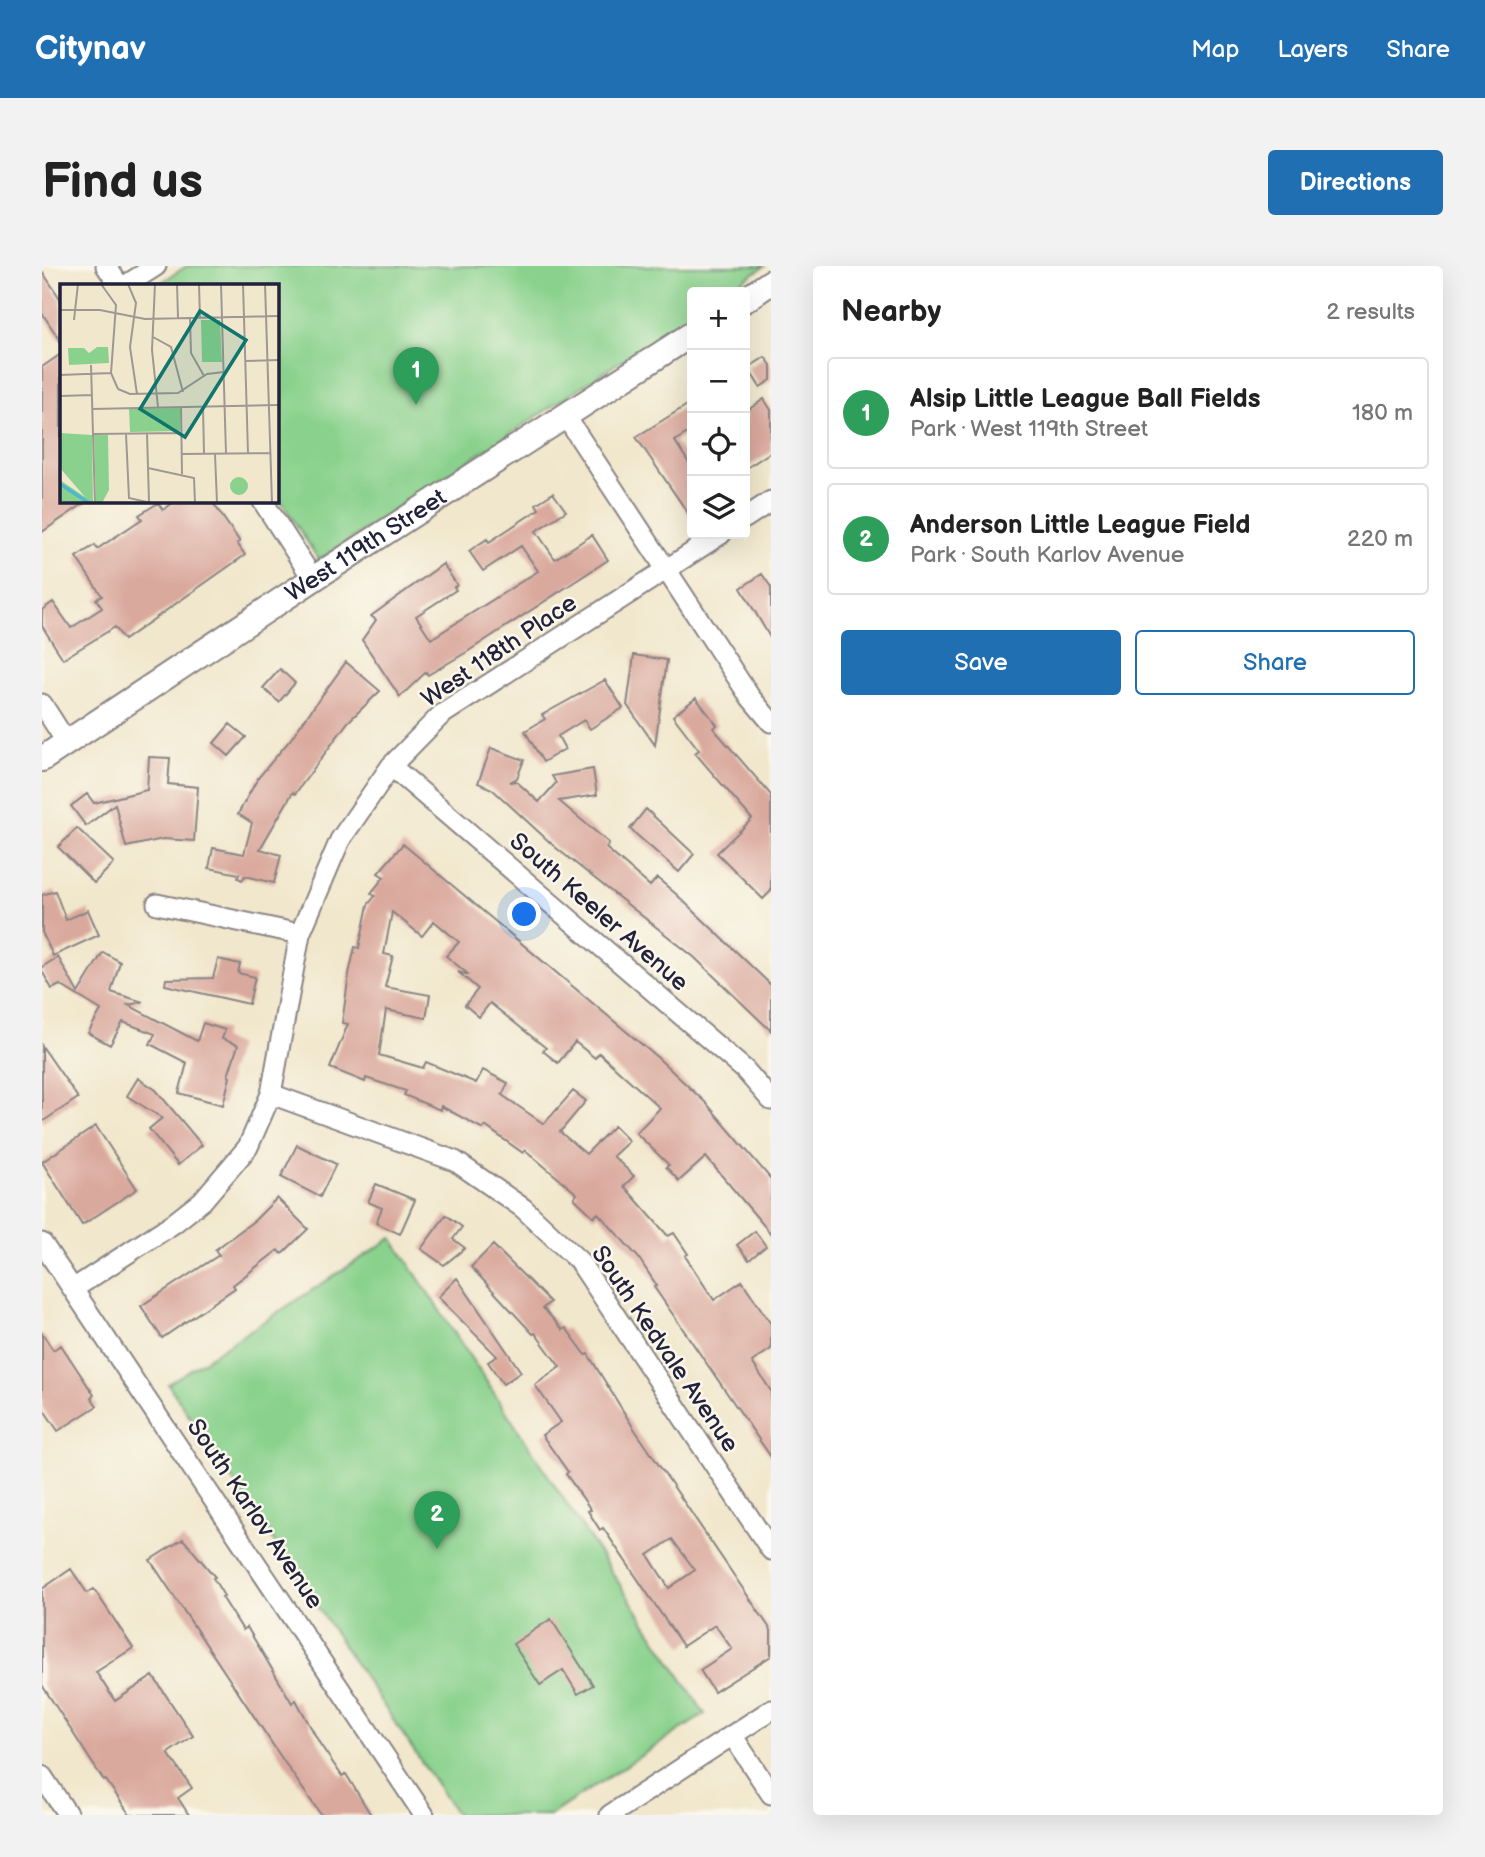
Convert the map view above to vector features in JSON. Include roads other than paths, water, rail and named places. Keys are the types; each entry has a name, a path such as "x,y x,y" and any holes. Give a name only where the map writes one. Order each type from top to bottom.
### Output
{"street":[{"path":"106,266 118,284"},
{"path":"128,284 156,266"},
{"path":"750,297 771,282"},
{"name":"West 119th Street","path":"42,759 313,579 687,337"},
{"path":"566,417 750,697 771,722"},
{"path":"750,515 771,501"},
{"path":"263,502 313,579"},
{"name":"West 118th Place","path":"73,1289 174,1223 202,1201 248,1147 271,1094 300,934 340,840 391,766 441,715 713,539"},
{"path":"42,704 67,743"},
{"name":"South Keeler Avenue","path":"391,766 745,1070 771,1100"},
{"path":"156,904 300,934"},
{"name":"South Kedvale Avenue","path":"271,1094 455,1161 523,1208 579,1261 771,1550"},
{"name":"South Karlov Avenue","path":"42,1242 424,1815"},
{"path":"610,1815 771,1710"},
{"path":"732,1735 771,1794"},
{"path":"42,1776 68,1815"}],"place":[{"name":"Alsip Little League Ball Fields","path":"416,405"},
{"name":"Anderson Little League Field","path":"437,1549"}]}
